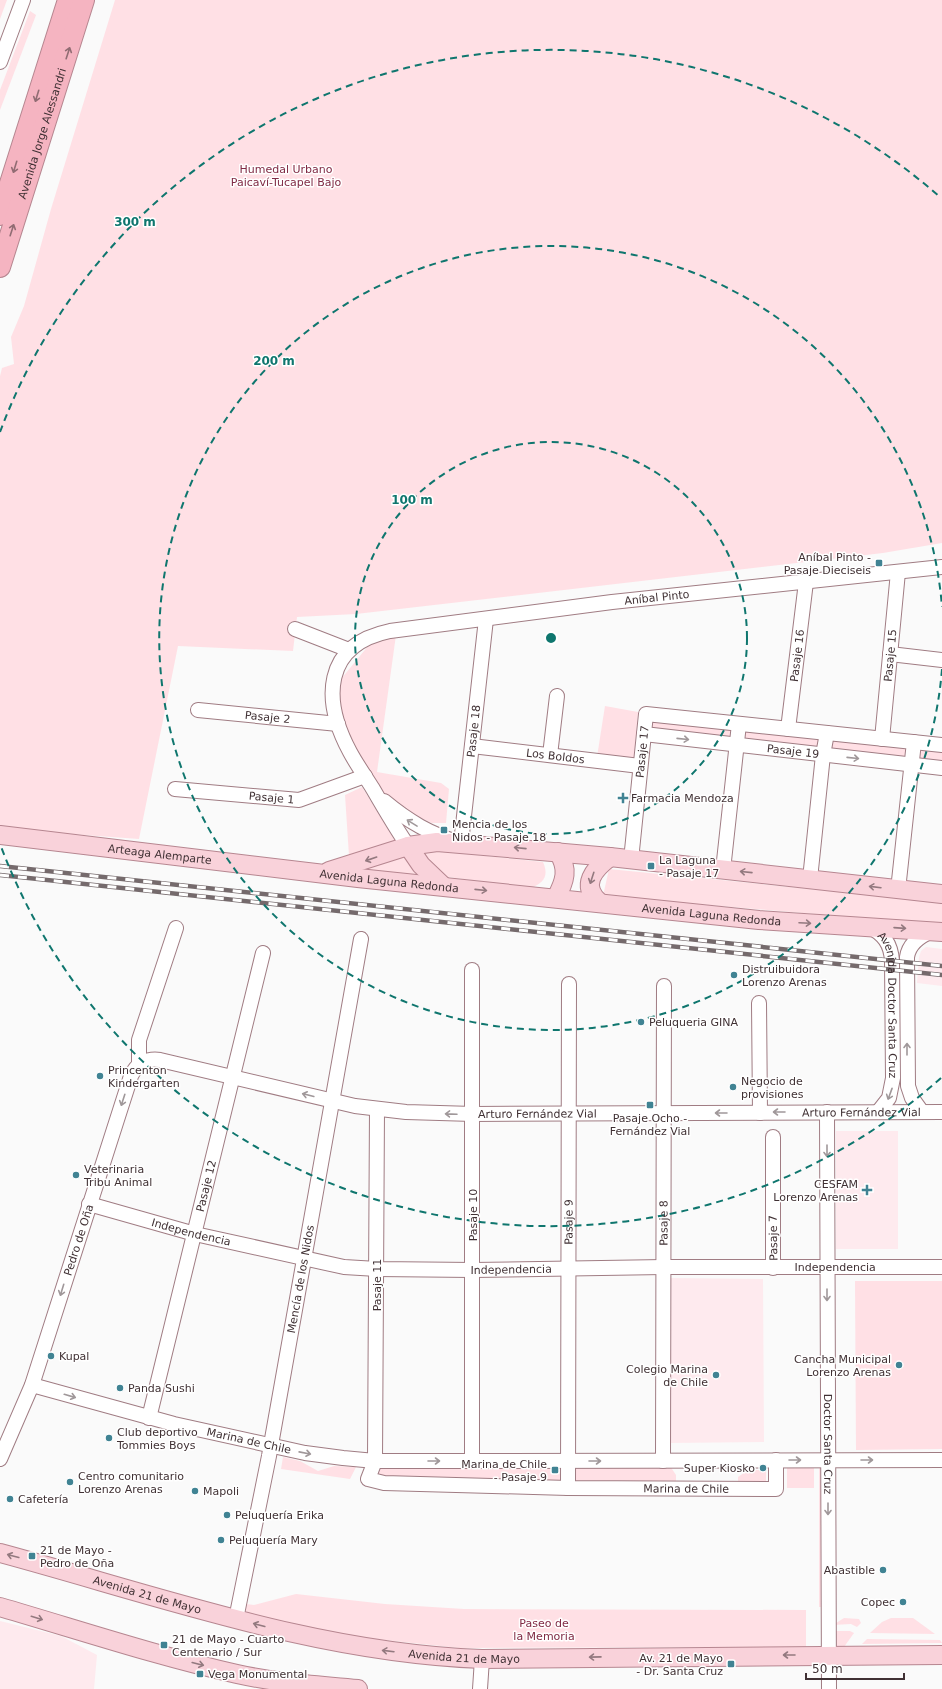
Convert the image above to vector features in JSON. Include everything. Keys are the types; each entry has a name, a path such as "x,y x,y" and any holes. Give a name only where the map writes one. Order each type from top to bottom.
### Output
{"highway":[{"name":"Avenida Jorge Alessandri","path":"0,215 68,0"},
{"name":"Avenida Jorge Alessandri","path":"0,267 84,0"}],"main road":[{"name":"Arteaga Alemparte","path":"0,835 320,873"},
{"name":"Avenida Laguna Redonda","path":"320,873 408,846 437,842 610,857 942,894"},
{"path":"408,846 421,865 442,886"},
{"path":"556,898 565,882 566,876 564,864 558,852"},
{"path":"599,902 592,894 591,880 598,866 610,857"},
{"name":"Avenida Laguna Redonda","path":"320,873 759,920 937,931"},
{"name":"Avenida 21 de Mayo","path":"0,1553 236,1619 310,1638 356,1647 424,1655 482,1659 942,1655"},
{"path":"0,1607 169,1657 280,1685 358,1689"}],"street":[{"path":"0,62 3,48 23,0"},
{"name":"Aníbal Pinto","path":"349,650 360,640 373,634 390,631 612,602 942,567"},
{"name":"Pasaje 15","path":"882,739 898,572"},
{"name":"Pasaje 16","path":"788,729 806,582"},
{"name":"Pasaje 18","path":"461,843 486,619"},
{"path":"295,629 349,650 338,664 334,677 333,704 338,724 350,752 408,846"},
{"path":"890,654 942,660"},
{"path":"550,755 557,696"},
{"name":"Pasaje 2","path":"198,710 338,724"},
{"name":"Pasaje 19","path":"646,714 942,745"},
{"name":"Pasaje 17","path":"631,860 646,714"},
{"path":"723,870 739,724"},
{"path":"810,879 823,755 827,733"},
{"name":"Pasaje 19","path":"644,734 942,768"},
{"path":"898,890 910,764 914,742"},
{"name":"Los Boldos","path":"472,746 640,766"},
{"name":"Pasaje 1","path":"175,789 299,800 365,776"},
{"path":"376,794 400,814 420,827 446,839 461,843"},
{"name":"Avenida Doctor Santa Cruz","path":"868,926 879,932 887,940 890,947 892,961 893,1078 889,1098 878,1112"},
{"name":"Pedro de Oña","path":"0,1459 32,1385 131,1076 139,1064 139,1040 176,928"},
{"name":"Avenida Doctor Santa Cruz","path":"922,1112 912,1098 908,1086 906,957 913,943 937,931"},
{"name":"Mencía de los Nidos","path":"236,1619 271,1445 361,939"},
{"name":"Pasaje 12","path":"149,1418 263,953"},
{"name":"Pasaje 10","path":"472,970 472,1461"},
{"name":"Pasaje 9","path":"569,1461 570,984"},
{"name":"Pasaje 8","path":"663,1461 664,986"},
{"path":"759,1003 760,1113"},
{"name":"Arturo Fernández Vial","path":"139,1064 154,1059 332,1100 377,1109 406,1112 473,1114 942,1112"},
{"name":"Pasaje 11","path":"375,1460 377,1109"},
{"name":"Doctor Santa Cruz","path":"827,1112 829,1689"},
{"name":"Pasaje 7","path":"773,1137 773,1268"},
{"name":"Independencia","path":"89,1204 194,1234 305,1259 344,1266 377,1269 472,1270 664,1267 942,1267"},
{"name":"Marina de Chile","path":"32,1385 149,1418 324,1456 375,1460 472,1461 828,1459 942,1460"},
{"name":"Marina de Chile","path":"375,1460 368,1479 384,1483 568,1488 776,1489 776,1460"},
{"path":"568,1488 569,1461"},
{"path":"480,1689 482,1659"}],"shaded area":[{"path":"926,947 942,949 942,986 917,983 919,957 921,951"},
{"name":"CESFAM Lorenzo Arenas","path":"836,1131 898,1131 898,1249 836,1249"},
{"name":"Colegio Marina de Chile","path":"669,1278 763,1279 764,1442 669,1443"},
{"path":"0,1621 61,1636 97,1655 94,1689 0,1689"}],"green space":[{"path":"0,0 7,0 0,19"},
{"name":"Humedal Urbano Paicaví-Tucapel Bajo","path":"115,0 942,0 942,543 883,553 356,614 297,617 293,651 178,646 139,839 28,831 0,827 0,376 2,368 14,364 11,337 24,306 51,209"},
{"path":"30,11 36,15 0,110 0,90"},
{"path":"396,635 377,772 441,783 449,789 446,823 432,823 409,813 379,795 346,757 337,684 373,640"},
{"path":"605,706 638,712 634,758 597,757"},
{"path":"647,718 942,752 942,763 646,729"},
{"path":"362,787 394,839 426,879 350,871 345,795"},
{"path":"433,850 543,862 545,867 545,875 539,884 531,888 433,875 420,855"},
{"path":"609,869 942,902 942,925 603,896"},
{"name":"Cancha Municipal Lorenzo Arenas","path":"855,1281 942,1281 942,1449 856,1450"},
{"path":"283,1457 300,1461 318,1471 334,1466 356,1467 350,1479 281,1469"},
{"path":"670,1466 676,1475 676,1482 385,1480 378,1478 380,1467"},
{"path":"787,1467 814,1467 814,1488 787,1488"},
{"path":"819,1467 823,1467 823,1607 819,1607"},
{"path":"748,1470 766,1470 766,1482 738,1481 738,1477"},
{"name":"Paseo de la Memoria","path":"296,1594 385,1604 464,1609 806,1610 806,1647 459,1648 347,1636 249,1614 246,1611 246,1604 254,1605"},
{"path":"844,1618 859,1619 861,1623 857,1627 851,1624 833,1625"},
{"path":"891,1618 913,1618 935,1634 870,1633 882,1622"},
{"path":"830,1631 850,1631 854,1633 844,1647 830,1647"},
{"path":"867,1639 940,1640 942,1643 862,1644"}],"railway":[{"path":"0,866 942,966"},
{"path":"0,875 942,975"}],"place":[{"name":"Aníbal Pinto - Pasaje Dieciseis","path":"879,563"},
{"name":"Farmacia Mendoza","path":"623,798"},
{"name":"Mencia de los Nidos - Pasaje 18","path":"444,830"},
{"name":"La Laguna - Pasaje 17","path":"651,866"},
{"name":"Distruibuidora Lorenzo Arenas","path":"734,975"},
{"name":"Peluqueria GINA","path":"641,1022"},
{"name":"Princenton Kindergarten","path":"100,1076"},
{"name":"Negocio de provisiones","path":"733,1087"},
{"name":"Pasaje Ocho - Fernández Vial","path":"650,1105"},
{"name":"Veterinaria Tribu Animal","path":"76,1175"},
{"name":"CESFAM Lorenzo Arenas","path":"867,1190"},
{"name":"Kupal","path":"51,1356"},
{"name":"Cancha Municipal Lorenzo Arenas","path":"899,1365"},
{"name":"Colegio Marina de Chile","path":"716,1375"},
{"name":"Panda Sushi","path":"120,1388"},
{"name":"Club deportivo Tommies Boys","path":"109,1438"},
{"name":"Super Kiosko","path":"763,1468"},
{"name":"Marina de Chile - Pasaje 9","path":"555,1470"},
{"name":"Centro comunitario Lorenzo Arenas","path":"70,1482"},
{"name":"Mapoli","path":"195,1491"},
{"name":"Cafetería","path":"10,1499"},
{"name":"Peluquería Erika","path":"227,1515"},
{"name":"Peluquería Mary","path":"221,1540"},
{"name":"21 de Mayo - Pedro de Oña","path":"32,1556"},
{"name":"Abastible","path":"883,1570"},
{"name":"Copec","path":"903,1602"},
{"name":"21 de Mayo - Cuarto Centenario / Sur","path":"164,1645"},
{"name":"Av. 21 de Mayo - Dr. Santa Cruz","path":"731,1664"},
{"name":"Vega Monumental","path":"200,1674"}]}
